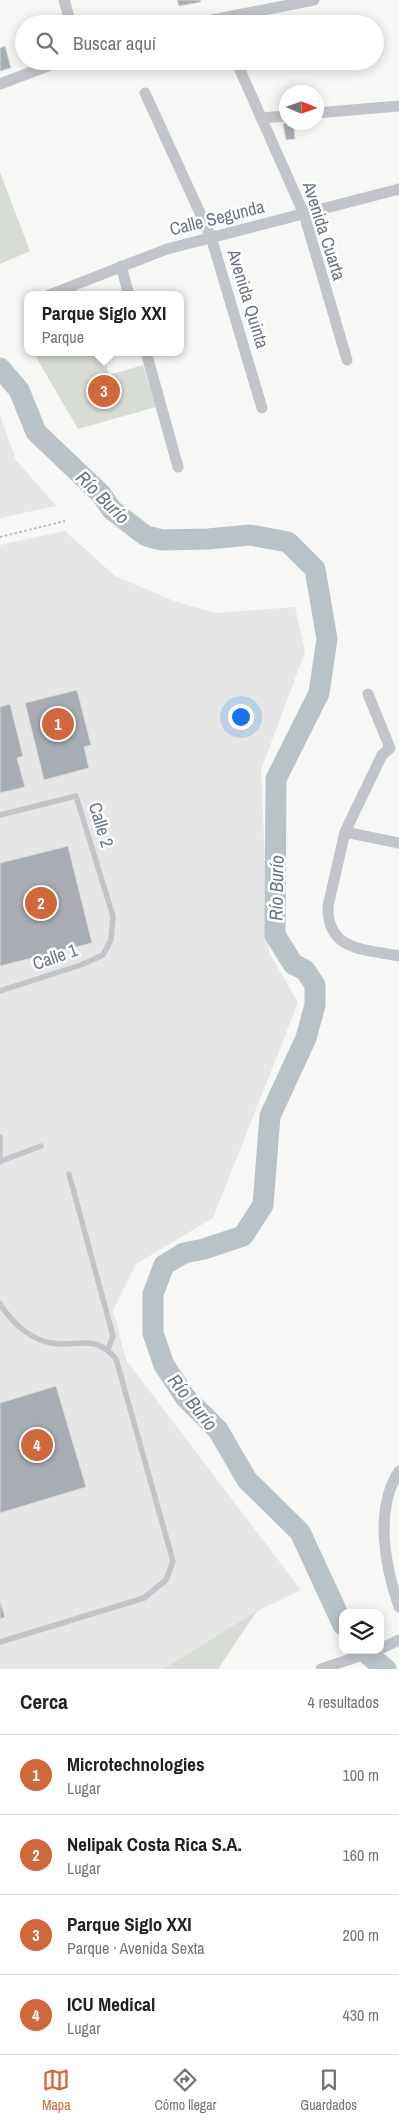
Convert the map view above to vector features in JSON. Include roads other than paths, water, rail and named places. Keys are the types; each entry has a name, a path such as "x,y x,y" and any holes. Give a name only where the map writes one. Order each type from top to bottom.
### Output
{"street":[{"path":"64,0 69,15"},
{"path":"244,15 311,0"},
{"path":"0,84 37,70"},
{"name":"Avenida Cuarta","path":"240,70 304,214 347,360"},
{"name":"Avenida Quinta","path":"145,93 211,237 262,408"},
{"path":"324,112 399,106"},
{"path":"261,118 279,117"},
{"name":"Calle Segunda","path":"59,291 167,249 399,189"},
{"path":"121,266 129,291"},
{"path":"147,356 178,466"},
{"path":"368,694 395,748 382,755 345,832 328,906 330,925 339,940 354,947 399,956"},
{"path":"345,832 399,842"},
{"path":"399,1471 392,1482 388,1494 385,1536 388,1567 399,1607"},
{"path":"384,1648 399,1640"},
{"path":"384,1649 399,1649"},
{"path":"321,1669 364,1654"}],"lane":[{"name":"Calle 2","path":"0,815 76,796 113,916 111,940"},
{"name":"Calle 1","path":"0,991 81,965 104,954 111,940"},
{"path":"0,1137 0,1162 41,1146"},
{"path":"69,1174 113,1336 108,1349"},
{"path":"0,1304 8,1316 23,1331 40,1340 58,1344 81,1342 96,1344 108,1349 116,1359 173,1561 166,1580 144,1598 0,1642"}],"waterway":[{"name":"Río Burío","path":"0,368 19,390 36,432 101,494 112,510 146,536 162,540 208,539 250,535 288,542 315,569 327,639 319,693 276,779 275,935 293,964 305,970 315,985 315,1005 306,1038 270,1116 263,1205 243,1236 204,1249 184,1253 164,1265 153,1294 153,1333 164,1365 185,1397 218,1430 247,1480 300,1532 339,1616"},
{"name":"Río Burío","path":"367,1654 386,1669"}],"place":[{"name":"Parque Siglo XXI","path":"104,391"},
{"name":"Microtechnologies","path":"58,724"},
{"name":"Nelipak Costa Rica S.A.","path":"41,903"},
{"name":"ICU Medical","path":"37,1445"}]}
